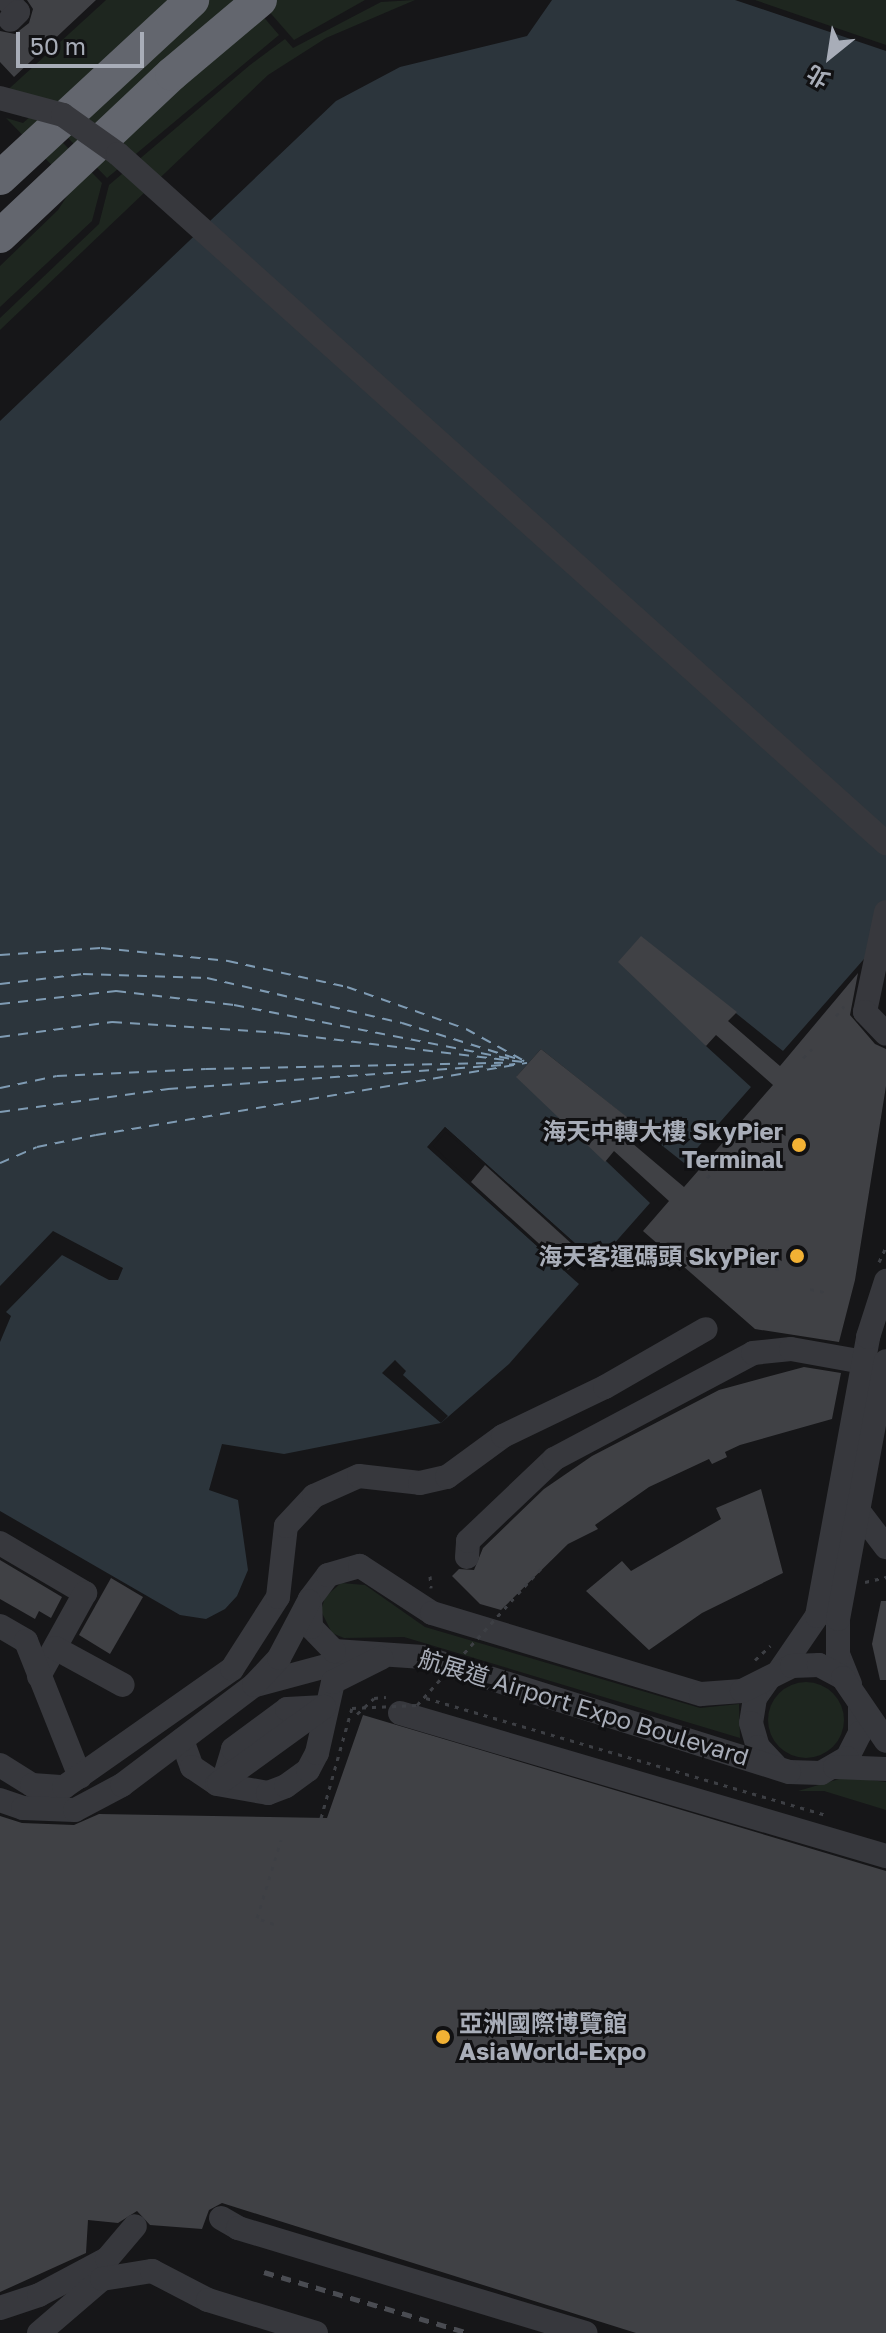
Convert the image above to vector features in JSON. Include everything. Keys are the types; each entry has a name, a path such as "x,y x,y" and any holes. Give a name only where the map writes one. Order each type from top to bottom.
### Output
{"highway":[{"path":"0,178 192,0"},
{"path":"0,236 260,0"}],"street":[{"path":"0,98 63,115 118,154 886,843"},
{"path":"886,912 865,1012 886,1034"},
{"path":"835,1767 855,1747 857,1698 838,1655 836,1631 857,1509 886,1281"},
{"path":"0,1765 41,1788 64,1787 236,1664 278,1597 290,1519 334,1484 359,1476 420,1483 447,1477 510,1432 605,1387 706,1329"},
{"path":"467,1557 468,1541 554,1459 753,1353 791,1349 874,1362"},
{"path":"774,1674 817,1616 874,1362"},
{"path":"857,1509 886,1547"},
{"path":"0,1543 85,1593 39,1676"},
{"name":"航展道 Airport Expo Boulevard","path":"886,1741 857,1698 819,1665 774,1674 726,1694 676,1689 432,1613 376,1572 360,1566 328,1575 310,1599 311,1627 327,1647 423,1657 805,1775 835,1767 886,1769"},
{"path":"0,1800 23,1808 75,1810 122,1785 254,1685 279,1658 310,1599"},
{"path":"0,1626 26,1641 80,1777"},
{"path":"55,1648 123,1685"},
{"path":"254,1685 386,1653"},
{"path":"182,1740 192,1767 221,1782 268,1793 286,1786 308,1770 317,1753 324,1707 333,1682 386,1653"},
{"name":"航展道 Airport Expo Boulevard","path":"774,1674 755,1698 751,1723 758,1747 775,1765"},
{"path":"221,1782 233,1749 287,1709 324,1707"},
{"path":"400,1713 886,1856"},
{"path":"104,1761 122,1785"},
{"path":"221,2218 238,2228 585,2333"},
{"path":"0,2308 39,2295 107,2259 135,2226"},
{"path":"39,2333 102,2279 152,2271 208,2300 316,2333"}],"path":[{"path":"803,1058 812,1049"},
{"path":"707,1178 715,1169"},
{"path":"765,1267 779,1269"},
{"path":"810,1289 829,1293"},
{"path":"321,1818 352,1708 417,1705 542,1567"},
{"path":"274,1924 257,1918 281,1840"}],"shaded area":[{"path":"106,0 249,0 279,35 107,178 36,105 23,117 0,97"},
{"path":"259,0 365,0 294,40"},
{"path":"415,0 326,38 268,75 0,330 0,318 99,224 109,185 250,65 285,39 293,48 381,2"},
{"path":"552,0 735,0 886,51 886,934 783,1051 641,937 706,1046 751,1087 684,1163 541,1049 517,1076 650,1203 597,1263 445,1127 428,1147 579,1284 509,1364 441,1423 284,1454 222,1444 209,1490 238,1500 248,1570 237,1596 225,1609 206,1619 180,1615 0,1511 0,1342 11,1316 6,1312 62,1255 109,1280 118,1280 123,1268 53,1231 0,1286 0,421 336,101 400,67 527,36"},
{"path":"755,0 886,0 886,45"},
{"path":"34,113 102,183 92,221 0,307 0,266 58,210 73,187 6,118 23,123"},
{"path":"341,1583 365,1585 425,1627 700,1708 739,1704 740,1738 404,1637 344,1638 332,1633 321,1611 325,1597"},
{"path":"806,1682 821,1685 833,1693 841,1705 844,1720 841,1735 833,1747 821,1755 806,1758 791,1755 779,1747 771,1735 768,1720 771,1705 779,1693 791,1685"},
{"path":"846,1777 886,1782 886,1810 824,1791 798,1791"}],"pier":[{"path":"445,1127 597,1263 446,1132 433,1146 579,1284 427,1147"},
{"path":"395,1360 406,1371 403,1375 448,1416 441,1423 382,1373"}],"building":[{"path":"27,0 96,0 14,77 0,62 0,31 15,34 29,23 33,9"},
{"name":"海天中轉大樓 SkyPier Terminal","path":"641,936 737,1012 728,1021 780,1066 858,973 850,1015 875,1044 886,1049 886,1086 855,1280 839,1342 755,1329 643,1231 669,1201 614,1151 605,1162 516,1077 541,1049 637,1125 626,1138 684,1187 773,1085 716,1035 706,1046 618,962"},
{"path":"485,1165 583,1254 568,1270 471,1182"},
{"path":"804,1367 841,1373 832,1419 740,1445 725,1452 727,1457 712,1464 709,1459 649,1487 595,1525 598,1529 568,1544 501,1610 480,1604 452,1576 459,1569 474,1570 483,1548 544,1489 592,1456 719,1390"},
{"path":"761,1489 783,1573 702,1613 649,1650 586,1591 622,1561 631,1571 721,1519 716,1508"},
{"path":"0,1560 62,1597 51,1618 39,1611 35,1619 0,1599"},
{"path":"111,1578 143,1597 110,1654 79,1635"},
{"path":"881,1601 886,1601 886,1680 880,1680 872,1644"},
{"name":"亞洲國際博覽館 AsiaWorld-Expo","path":"363,1715 886,1871 886,2333 636,2333 222,2203 209,2210 202,2229 150,2225 137,2211 118,2223 88,2220 86,2253 0,2292 0,1816 22,1823 74,1825 99,1814 327,1818"}],"ferry route":[{"path":"0,955 101,948 228,961 347,987 466,1029 528,1063"},
{"path":"0,984 83,974 207,978 402,1023 524,1061"},
{"path":"0,1004 116,991 234,1005 516,1060"},
{"path":"0,1037 112,1022 280,1033 523,1062"},
{"path":"0,1088 57,1076 206,1069 503,1063"},
{"path":"0,1163 37,1147 96,1135 527,1063"},
{"path":"0,1112 168,1089 515,1064"}],"railway":[{"path":"264,2272 468,2333"}],"place":[{"name":"海天中轉大樓 SkyPier Terminal","path":"799,1145"},
{"name":"海天客運碼頭 SkyPier","path":"797,1256"},
{"name":"亞洲國際博覽館 AsiaWorld-Expo","path":"443,2037"}]}
